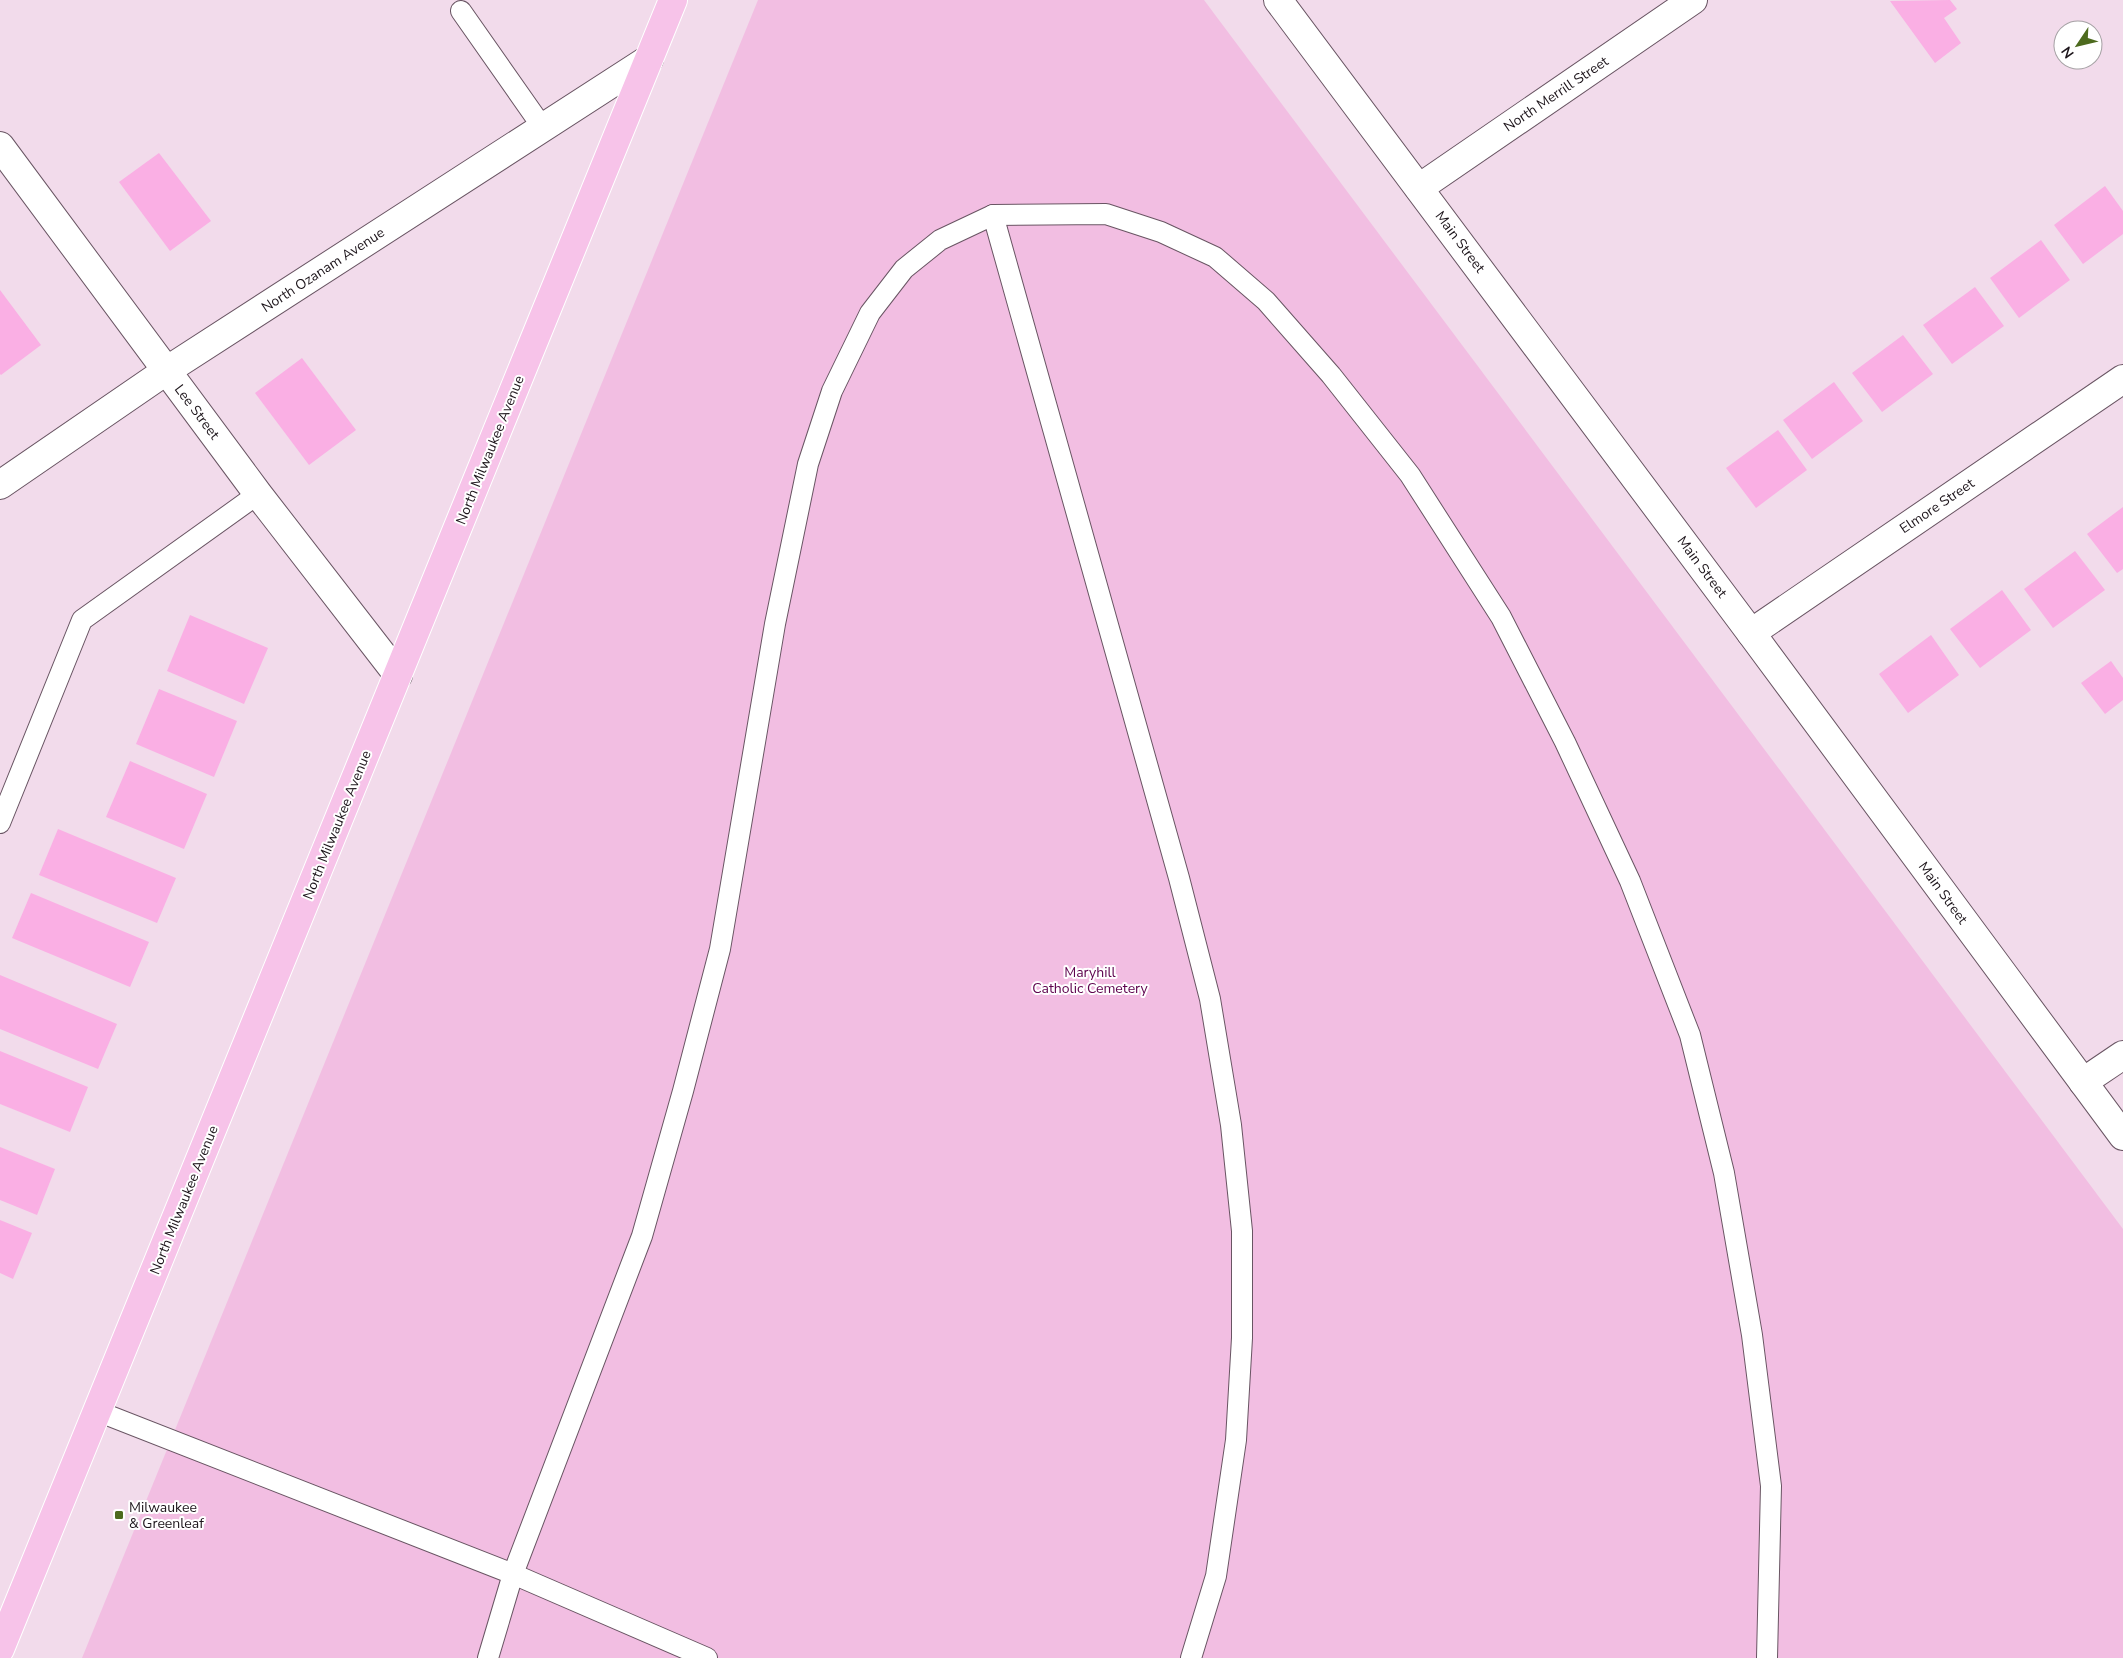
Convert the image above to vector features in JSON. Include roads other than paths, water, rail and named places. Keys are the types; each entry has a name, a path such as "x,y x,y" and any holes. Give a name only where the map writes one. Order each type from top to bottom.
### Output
{"main road":[{"name":"North Milwaukee Avenue","path":"0,1650 673,0"}],"street":[{"name":"Main Street","path":"1278,0 1752,633 2123,1136"},
{"name":"North Merrill Street","path":"1419,188 1693,0"},
{"name":"North Ozanam Avenue","path":"0,485 166,371 649,60"},
{"name":"Lee Street","path":"0,146 258,494 398,675"},
{"name":"Elmore Street","path":"1752,633 2123,379"},
{"path":"2082,1082 2123,1055"}],"lane":[{"path":"461,11 543,128"},
{"path":"488,1658 513,1574 642,1236 683,1091 720,949 775,624 808,464 832,391 870,313 904,269 940,240 993,215 1106,214 1161,232 1215,257 1266,301 1331,375 1410,475 1501,617 1565,742 1630,881 1690,1035 1724,1173 1752,1335 1771,1486 1767,1658"},
{"path":"993,215 1179,878 1210,999 1230,1125 1242,1230 1242,1338 1236,1440 1216,1576 1191,1658"},
{"path":"0,823 82,620 258,494"},
{"path":"97,1411 513,1574 707,1658"}],"place":[{"name":"Milwaukee & Greenleaf","path":"119,1515"}],"park label":[{"name":"Maryhill Catholic Cemetery","path":"1090,980"}]}
